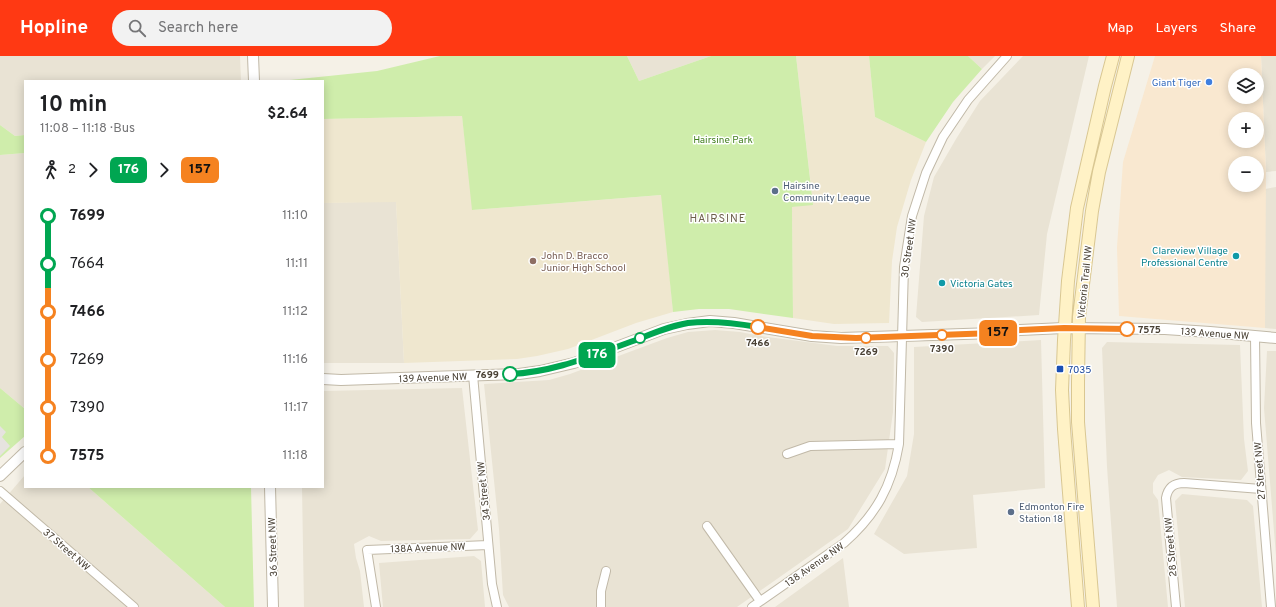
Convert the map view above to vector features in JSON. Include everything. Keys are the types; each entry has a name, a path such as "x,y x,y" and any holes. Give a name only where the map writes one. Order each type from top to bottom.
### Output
{"main road":[{"name":"Victoria Trail NW","path":"1078,607 1062,390 1064,328 1072,244 1078,208 1113,56"},
{"name":"Victoria Trail NW","path":"1092,607 1078,422 1079,329 1087,248 1099,172 1128,56"}],"street":[{"path":"253,56 254,80"},
{"name":"30 Street NW","path":"865,522 876,507 887,487 894,469 899,444 903,281 906,248 912,216 932,157 968,100 1007,56"},
{"name":"139 Avenue NW","path":"324,379 341,380 524,373 552,369 586,359 664,329 701,322 734,323 826,337 856,338 994,333 1064,328 1165,329 1276,338"},
{"name":"27 Street NW","path":"1255,336 1255,407 1271,607"},
{"name":"34 Street NW","path":"473,375 492,584 497,607"},
{"path":"787,454 810,446 899,444"},
{"path":"0,476 24,453"},
{"name":"28 Street NW","path":"1176,607 1166,498 1170,487 1179,483 1184,483 1261,490"},
{"name":"36 Street NW","path":"270,488 273,607"},
{"name":"37 Street NW","path":"0,490 134,607"},
{"name":"138 Avenue NW","path":"752,607 844,543 865,522"},
{"path":"708,526 760,601"},
{"name":"138A Avenue NW","path":"376,607 367,550 488,545"},
{"path":"601,607 601,591 606,571"}],"shaded area":[{"path":"0,56 240,56 241,80 24,80 24,135 15,136 0,125"},
{"path":"627,56 711,56 639,81"},
{"path":"796,56 869,56 875,117 926,142 911,180 897,227 892,261 889,323 834,324 793,318 792,207 813,204"},
{"path":"968,56 995,56 982,69"},
{"path":"1023,56 1089,56 1047,234 1039,315 922,322 916,317 924,216 934,177 980,101"},
{"path":"1155,56 1261,56 1262,68 1228,68 1228,104 1263,104 1263,112 1228,112 1228,148 1264,148 1264,126 1266,172 1265,328 1119,316 1117,247 1123,162"},
{"path":"1261,56 1276,56 1276,171 1266,172 1263,104 1264,68 1262,68"},
{"name":"John D. Bracco Junior High School","path":"462,116 473,210 662,195 673,312 636,323 568,349 537,356 517,359 404,363 396,202 324,203 324,119"},
{"path":"24,153 24,408 0,388 0,155"},
{"path":"1276,187 1276,329 1265,328 1265,189"},
{"path":"396,201 404,363 324,363 324,203"},
{"path":"715,330 740,332 837,346 888,346 894,353 893,412 885,469 848,529 737,607 509,607 503,595 499,529 484,384 549,380 570,374 667,338 688,332"},
{"path":"1041,340 1045,488 973,495 977,548 904,554 874,534 907,476 914,434 914,347"},
{"path":"1107,342 1240,345 1244,439 1248,471 1241,480 1182,477 1169,470 1158,475 1153,483 1153,493 1158,500 1168,607 1117,607 1107,467 1102,348"},
{"path":"1267,351 1276,351 1276,556 1264,408"},
{"path":"462,388 478,530 470,539 381,541 369,536 354,544 360,571 364,607 304,607 302,488 324,488 324,391"},
{"path":"0,426 6,432 2,437 10,446 0,456"},
{"path":"24,476 24,488 89,488 225,607 0,607 0,504"},
{"path":"1182,494 1247,500 1253,506 1262,607 1185,607 1175,501"},
{"path":"474,556 481,561 485,607 383,607 379,563"},
{"path":"843,558 849,607 775,607"}],"green space":[{"name":"Hairsine Park","path":"440,56 627,56 639,81 711,56 796,56 813,205 792,207 793,318 729,309 699,309 673,312 661,195 472,210 462,116 324,119 324,80 290,80 377,71"},
{"path":"869,56 968,56 982,69 953,102 926,142 875,117"},
{"path":"0,125 15,136 24,135 24,153 0,155"},
{"path":"0,388 24,408 24,437 0,458"},
{"path":"89,488 251,488 254,607 225,607"}],"bus line":[{"name":"176","path":"510,374 529,373 563,366 586,359 664,329 687,324 701,322 724,322 758,327"},
{"name":"157","path":"758,327 812,336 841,338 1001,333 1020,330 1064,328 1127,329"}],"place":[{"name":"Giant Tiger","path":"1209,82"},
{"name":"Hairsine Community League","path":"775,191"},
{"name":"Clareview Village Professional Centre","path":"1236,256"},
{"name":"John D. Bracco Junior High School","path":"533,261"},
{"name":"Victoria Gates","path":"942,283"},
{"name":"7466","path":"758,327"},
{"name":"7575","path":"1127,329"},
{"name":"7390","path":"942,335"},
{"name":"7269","path":"866,338"},
{"name":"7035","path":"1060,369"},
{"name":"7699","path":"510,374"},
{"name":"Edmonton Fire Station 18","path":"1011,512"}],"district":[{"name":"HAIRSINE","path":"718,218"}]}
